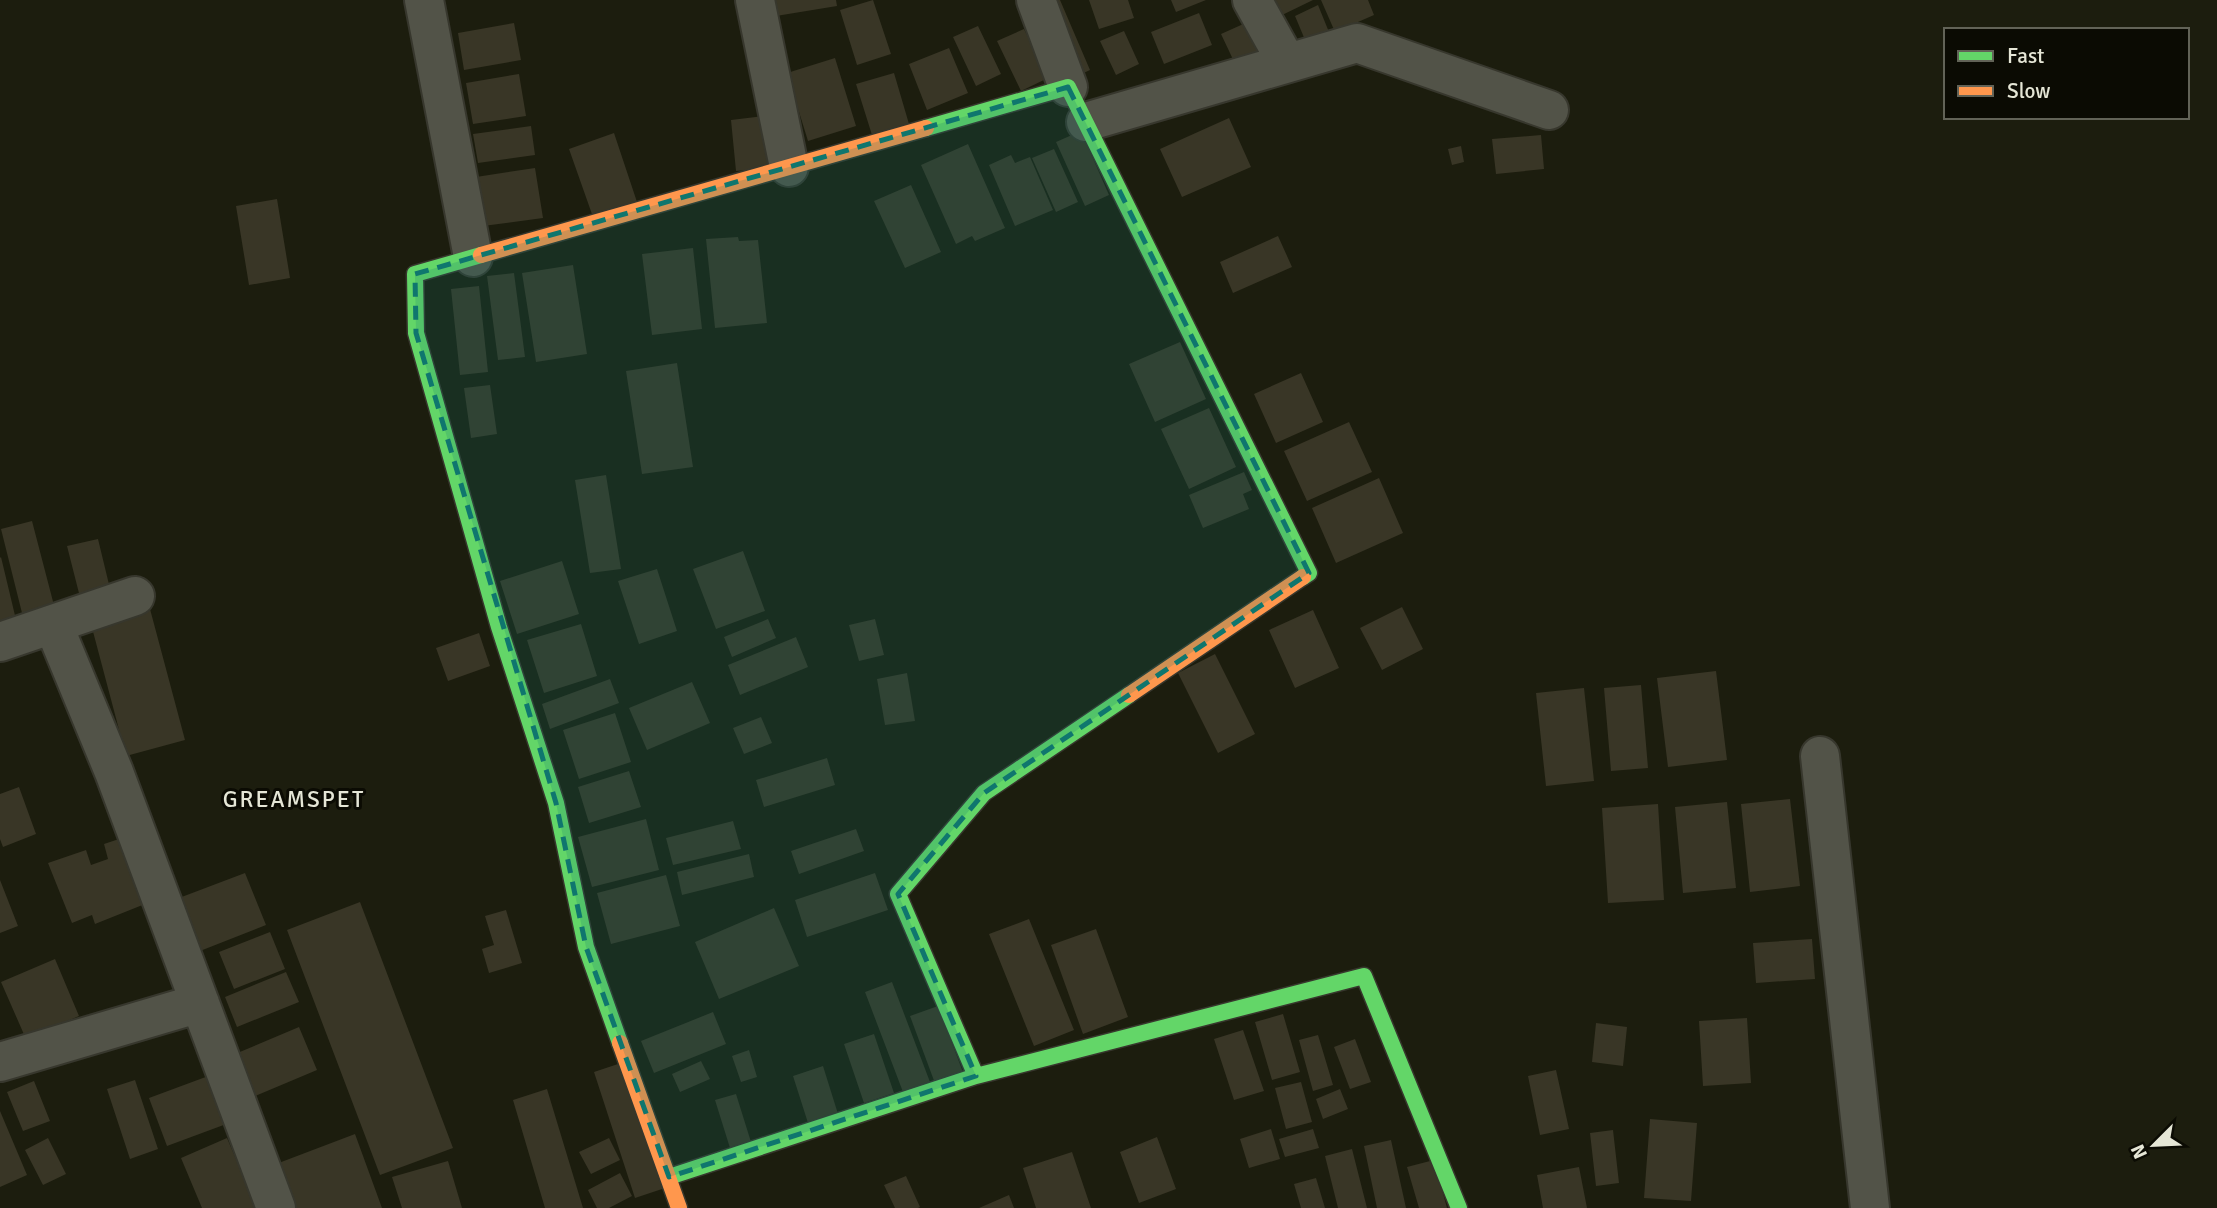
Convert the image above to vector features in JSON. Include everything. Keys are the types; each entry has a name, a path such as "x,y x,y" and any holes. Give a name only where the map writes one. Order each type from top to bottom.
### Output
{"street":[{"path":"424,0 473,257"},
{"path":"755,0 789,167"},
{"path":"976,1076 898,894 984,793 1309,573 1068,88 1036,0"},
{"path":"1252,0 1287,63"},
{"path":"1086,122 1357,43 1549,110"},
{"path":"679,1208 586,947 556,803 499,627 416,333 415,274 1068,88"},
{"path":"0,642 135,596"},
{"path":"52,624 114,772 276,1208"},
{"path":"1820,756 1870,1208"},
{"path":"668,1177 976,1076 1364,976 1459,1208"},
{"path":"0,1062 200,1003"}],"highlighted area":[{"path":"1068,87 1309,573 984,793 898,894 976,1076 669,1177 586,947 556,803 416,333 415,274"}],"building":[{"path":"773,0 836,0 837,6 776,16"},
{"path":"873,0 891,54 857,65 840,10"},
{"path":"1039,0 1060,0 1090,70 1073,78"},
{"path":"1089,0 1128,0 1134,18 1099,29"},
{"path":"1171,0 1206,0 1176,12"},
{"path":"1270,0 1313,0 1278,17"},
{"path":"1321,0 1368,0 1374,15 1335,32"},
{"path":"1318,5 1331,37 1308,47 1295,16"},
{"path":"1199,13 1212,45 1164,64 1151,32"},
{"path":"1250,21 1267,56 1238,70 1221,34"},
{"path":"514,23 521,60 464,70 458,33"},
{"path":"978,26 1001,74 976,86 953,37"},
{"path":"1024,29 1048,78 1021,91 997,41"},
{"path":"1124,31 1139,64 1116,75 1100,41"},
{"path":"949,48 968,93 927,110 909,64"},
{"path":"835,58 856,126 808,141 787,73"},
{"path":"894,73 909,124 872,135 856,84"},
{"path":"519,74 526,116 473,124 466,83"},
{"path":"765,116 770,168 736,171 731,120"},
{"path":"1229,118 1251,167 1182,197 1160,149"},
{"path":"531,126 535,155 478,163 473,134"},
{"path":"1081,131 1109,195 1085,206 1056,142"},
{"path":"614,133 637,202 593,217 569,149"},
{"path":"1541,135 1544,169 1496,174 1492,139"},
{"path":"968,144 1005,228 975,241 972,236 956,244 921,165"},
{"path":"1461,146 1464,162 1452,165 1448,149"},
{"path":"1054,149 1078,202 1056,212 1032,158"},
{"path":"1011,155 1015,163 1030,157 1053,210 1015,226 989,165"},
{"path":"535,168 543,218 483,226 476,177"},
{"path":"911,185 941,252 905,268 874,201"},
{"path":"277,199 290,278 249,285 236,206"},
{"path":"1278,236 1292,267 1233,293 1220,262"},
{"path":"738,237 739,241 758,240 767,323 715,328 706,239"},
{"path":"693,248 702,329 652,335 642,254"},
{"path":"573,265 587,354 536,362 522,273"},
{"path":"514,273 525,357 498,360 487,276"},
{"path":"479,286 488,372 460,375 451,289"},
{"path":"1180,342 1206,399 1155,422 1129,364"},
{"path":"677,363 693,467 642,474 626,371"},
{"path":"1301,373 1323,422 1276,443 1254,394"},
{"path":"490,385 497,434 471,438 464,388"},
{"path":"1209,408 1236,467 1189,489 1161,429"},
{"path":"1349,422 1372,472 1307,501 1284,451"},
{"path":"1244,472 1252,490 1243,494 1249,509 1203,528 1189,495"},
{"path":"606,475 621,569 590,573 575,480"},
{"path":"1379,478 1403,533 1336,563 1312,508"},
{"path":"32,521 56,613 24,621 1,529"},
{"path":"98,539 113,601 83,609 67,546"},
{"path":"743,551 765,611 716,629 693,569"},
{"path":"0,558 18,628 0,632"},
{"path":"562,561 579,614 517,634 500,581"},
{"path":"657,569 677,631 639,644 618,581"},
{"path":"1402,607 1423,649 1382,670 1360,628"},
{"path":"150,609 185,740 126,756 91,624"},
{"path":"1313,610 1339,668 1295,688 1269,630"},
{"path":"768,619 776,638 732,657 724,637"},
{"path":"875,619 884,655 859,661 849,625"},
{"path":"581,624 597,676 544,693 527,640"},
{"path":"479,633 490,666 448,681 436,648"},
{"path":"796,637 808,667 740,695 728,665"},
{"path":"1215,654 1255,734 1218,753 1178,673"},
{"path":"1716,671 1727,760 1668,767 1657,678"},
{"path":"907,673 915,721 885,725 877,679"},
{"path":"610,679 619,703 550,729 542,704"},
{"path":"692,682 710,723 647,750 629,708"},
{"path":"1641,685 1648,768 1611,771 1604,688"},
{"path":"1584,688 1594,781 1546,786 1536,693"},
{"path":"615,713 631,762 579,779 563,730"},
{"path":"761,717 772,743 744,754 733,728"},
{"path":"827,758 835,785 764,807 756,780"},
{"path":"629,771 641,807 589,823 578,787"},
{"path":"19,787 36,834 3,847 0,839 0,794"},
{"path":"1790,799 1800,886 1750,892 1741,804"},
{"path":"1727,802 1736,888 1683,893 1675,807"},
{"path":"1658,804 1664,900 1608,903 1602,808"},
{"path":"646,819 659,870 592,887 578,837"},
{"path":"733,821 741,849 673,865 666,838"},
{"path":"856,829 864,851 799,874 791,851"},
{"path":"119,839 145,904 95,924 92,915 72,923 48,863 86,850 91,865 108,859 104,844"},
{"path":"749,854 754,877 682,895 677,872"},
{"path":"245,873 266,925 200,951 179,898"},
{"path":"875,873 888,910 807,937 795,900"},
{"path":"666,875 680,926 611,944 597,893"},
{"path":"0,880 18,926 0,933"},
{"path":"360,902 453,1148 380,1175 287,930"},
{"path":"774,908 799,966 719,999 695,942"},
{"path":"506,910 522,963 489,973 482,949 494,945 485,916"},
{"path":"1029,919 1074,1030 1034,1046 989,934"},
{"path":"1096,929 1128,1017 1083,1034 1051,945"},
{"path":"270,932 285,969 234,989 219,952"},
{"path":"1812,939 1815,979 1756,983 1753,943"},
{"path":"55,959 79,1016 26,1039 1,982"},
{"path":"286,972 299,1002 237,1027 225,997"},
{"path":"892,982 930,1082 903,1092 865,992"},
{"path":"938,1006 964,1075 936,1086 910,1016"},
{"path":"713,1012 726,1044 654,1073 641,1041"},
{"path":"1283,1014 1300,1072 1272,1080 1255,1022"},
{"path":"1747,1018 1751,1083 1703,1086 1699,1021"},
{"path":"1596,1023 1627,1027 1623,1066 1592,1062"},
{"path":"299,1027 317,1070 253,1097 235,1054"},
{"path":"1243,1030 1264,1091 1234,1100 1214,1039"},
{"path":"874,1034 894,1093 864,1103 844,1044"},
{"path":"1318,1035 1333,1085 1313,1091 1299,1040"},
{"path":"1355,1039 1371,1082 1350,1089 1334,1047"},
{"path":"749,1050 757,1077 741,1082 732,1056"},
{"path":"701,1061 710,1079 680,1092 672,1074"},
{"path":"624,1062 665,1188 635,1198 594,1072"},
{"path":"823,1066 838,1114 808,1123 793,1076"},
{"path":"1556,1070 1569,1129 1540,1135 1528,1076"},
{"path":"211,1075 229,1123 167,1146 149,1098"},
{"path":"135,1080 158,1149 130,1159 107,1089"},
{"path":"34,1081 50,1121 23,1131 7,1092"},
{"path":"1301,1082 1312,1122 1286,1129 1275,1088"},
{"path":"547,1089 583,1208 545,1208 513,1100"},
{"path":"1340,1089 1348,1109 1323,1119 1316,1099"},
{"path":"736,1094 751,1142 730,1148 715,1100"},
{"path":"0,1111 27,1175 0,1187"},
{"path":"1650,1119 1697,1123 1691,1201 1644,1198"},
{"path":"1271,1129 1280,1159 1249,1168 1240,1139"},
{"path":"1313,1129 1319,1148 1285,1157 1279,1139"},
{"path":"1613,1130 1619,1183 1596,1186 1590,1133"},
{"path":"355,1134 382,1208 293,1208 276,1164"},
{"path":"1157,1137 1176,1189 1139,1203 1120,1152"},
{"path":"48,1138 66,1174 43,1185 25,1150"},
{"path":"227,1138 257,1208 202,1208 181,1158"},
{"path":"609,1138 620,1160 591,1174 579,1152"},
{"path":"1391,1140 1406,1208 1377,1208 1364,1146"},
{"path":"1352,1149 1367,1208 1338,1208 1325,1156"},
{"path":"1072,1152 1091,1208 1036,1208 1023,1168"},
{"path":"1434,1160 1447,1208 1419,1208 1407,1167"},
{"path":"448,1161 462,1208 402,1208 392,1177"},
{"path":"1579,1167 1587,1208 1543,1208 1537,1175"},
{"path":"620,1173 632,1196 609,1208 597,1208 588,1190"},
{"path":"906,1176 920,1207 918,1208 895,1208 884,1185"},
{"path":"1316,1178 1325,1208 1301,1208 1294,1184"},
{"path":"1009,1195 1014,1208 979,1208"}],"traffic: fast":[{"path":"926,128 1068,87 1309,573 1303,577"},
{"path":"481,255 415,274 416,333 499,627 556,803 586,947 620,1043"},
{"path":"669,1177 976,1076 898,894 984,793 1129,695"},
{"path":"976,1076 1364,976 1459,1208"}],"traffic: slow":[{"path":"481,255 926,128"},
{"path":"1129,695 1303,577"},
{"path":"620,1043 679,1208"}],"district":[{"name":"GREAMSPET","path":"294,799"}]}
